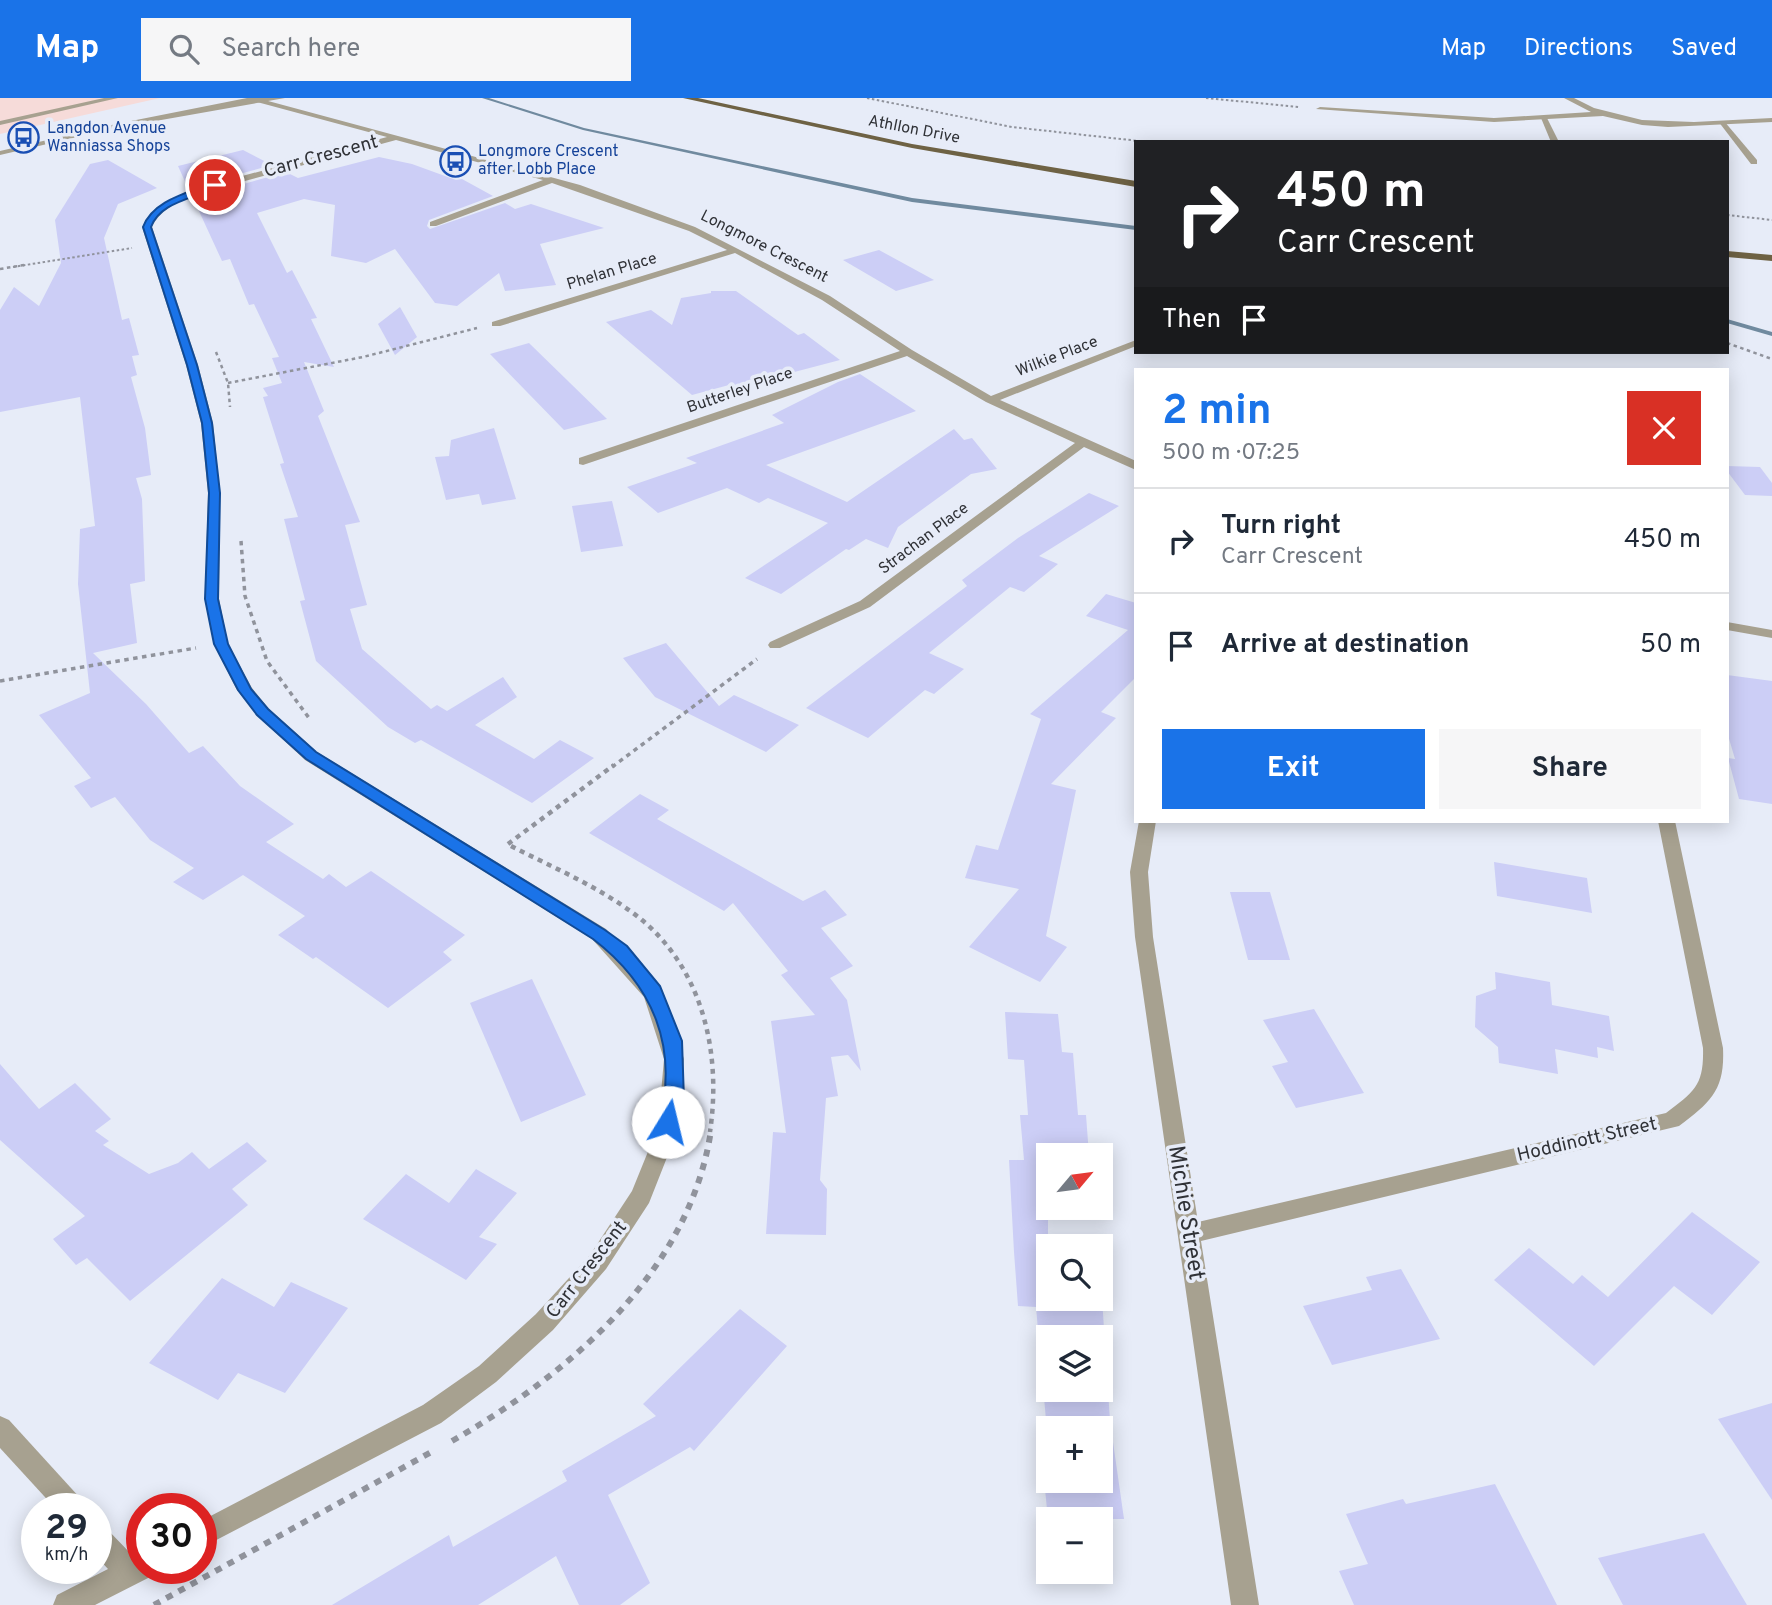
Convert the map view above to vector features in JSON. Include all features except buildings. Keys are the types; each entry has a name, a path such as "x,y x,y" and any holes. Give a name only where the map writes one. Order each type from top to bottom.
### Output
{"main road":[{"name":"Athllon Drive","path":"687,98 899,144 1134,184"},
{"path":"1729,254 1772,258"}],"street":[{"path":"0,123 114,98"},
{"path":"244,98 259,100"},
{"path":"0,153 116,126 281,98"},
{"path":"1568,98 1605,114 1668,124 1772,120"},
{"path":"116,126 210,99"},
{"name":"Longmore Crescent","path":"259,100 552,180 647,211 736,250 826,298 908,352 990,400 1134,465"},
{"name":"Longmore Crescent","path":"318,104 349,123"},
{"path":"1320,109 1494,120 1544,120 1605,114"},
{"path":"1544,120 1554,140"},
{"path":"1721,123 1754,162"},
{"name":"Carr Crescent","path":"217,1527 432,1414 522,1346 559,1310 619,1236 657,1165 674,1100 673,1041 654,991 621,951 599,934 311,756 262,712 245,690 221,644 212,599 214,493 207,423 192,365 147,227 150,217 179,198 215,185 394,138"},
{"path":"433,224 552,180"},
{"name":"Phelan Place","path":"496,324 736,250"},
{"name":"Wilkie Place","path":"990,400 1134,343"},
{"name":"Butterley Place","path":"583,461 908,352"},
{"name":"Strachan Place","path":"775,645 865,604 1082,443"},
{"path":"1729,626 1772,634"},
{"name":"Michie Street","path":"1147,823 1139,872 1144,937 1245,1605"},
{"name":"Hoddinott Street","path":"1188,1234 1672,1120 1705,1095 1715,1072 1713,1048 1666,823"},
{"path":"0,1429 58,1493"},
{"path":"112,1550 126,1561"},
{"path":"67,1605 126,1574"}],"path":[{"path":"867,98 1012,127 1134,140"},
{"path":"1206,98 1320,109"},
{"path":"1729,215 1772,220"},
{"path":"0,269 153,245"},
{"path":"228,383 363,357 496,324"},
{"path":"213,344 228,383 230,409"},
{"path":"1729,344 1772,359"},
{"path":"240,529 245,596 267,661 317,728"},
{"path":"0,681 259,638"},
{"path":"508,844 775,645"},
{"path":"154,1605 471,1430 539,1386 597,1336 645,1281 680,1225 703,1170 716,1116 716,1065 708,1019 690,977 665,942 633,912 496,837"}],"shaded area":[{"path":"0,98 160,98 0,134"}],"waterway":[{"path":"484,98 583,129 912,200 1134,228"},
{"path":"1729,322 1772,334"}],"place":[{"name":"Langdon Avenue Wanniassa Shops","path":"24,138"},
{"name":"Longmore Crescent after Lobb Place","path":"455,161"}],"route":[{"path":"215,185 190,193 161,208 150,217 147,227 192,365 207,423 214,493 212,599 221,644 245,690 262,712 311,756 599,934 621,951 654,991 673,1041 674,1100 668,1122"}]}
